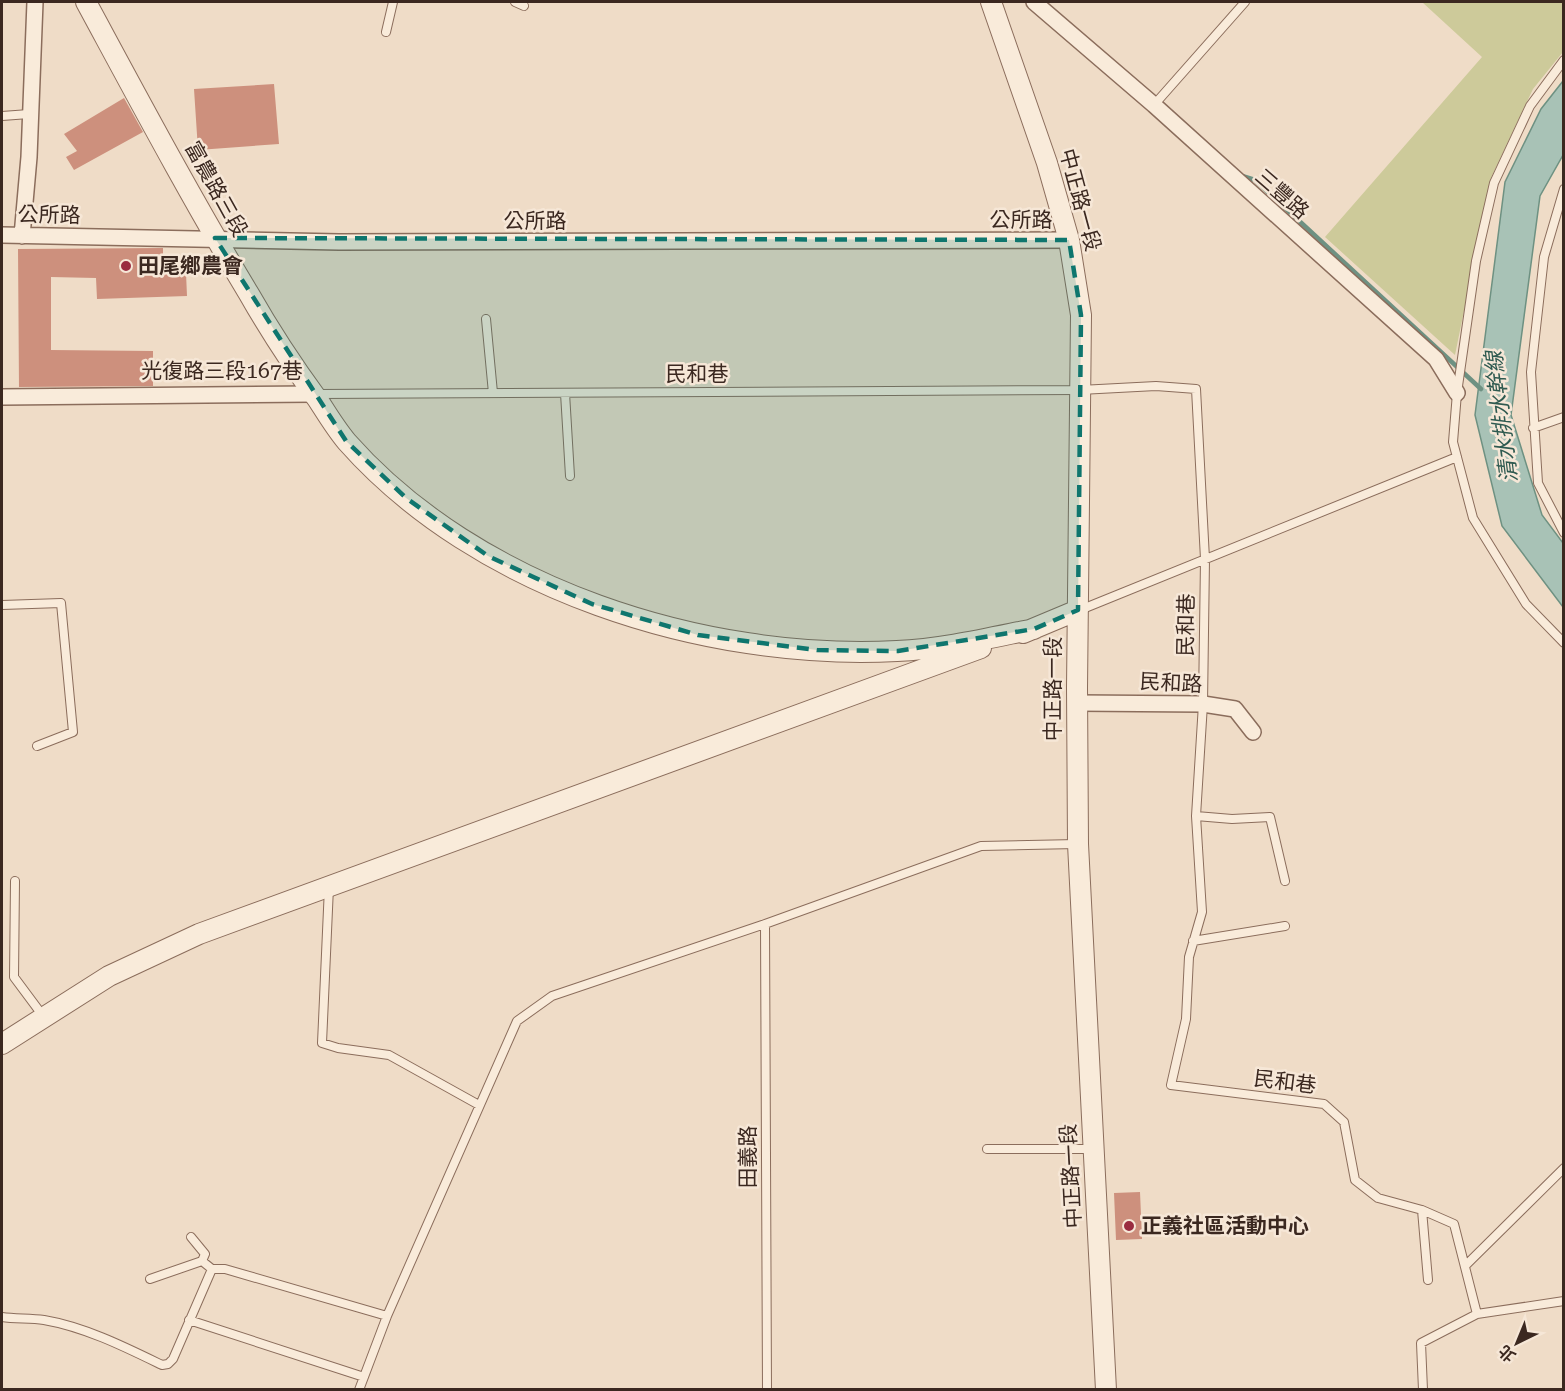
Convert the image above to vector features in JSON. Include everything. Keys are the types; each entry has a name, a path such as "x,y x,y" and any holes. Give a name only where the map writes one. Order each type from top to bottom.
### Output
{"street":[{"path":"22,236 29,157 35,2"},
{"name":"富農路三段","path":"86,2 215,238 278,344 313,394"},
{"name":"中正路一段","path":"991,2 1047,163 1069,240 1081,315 1078,844 1106,1389"},
{"name":"三豐路","path":"1034,2 1154,105 1436,359 1458,385"},
{"name":"公所路","path":"2,235 339,242 1069,240"},
{"name":"光復路三段167巷","path":"2,397 313,394 346,441 406,498 488,556 591,604 698,635 817,650 898,651 968,642 1034,629"},
{"path":"2,1044 119,971 199,934 904,677 1034,629 1078,610"},
{"path":"898,651 907,662 909,669 904,677"},
{"name":"民和路","path":"1077,703 1203,704 1235,709 1253,732"}],"lane":[{"path":"386,32 393,2"},
{"path":"515,2 524,6"},
{"path":"1154,105 1245,2"},
{"path":"1563,60 1530,106 1494,183 1476,261 1458,385 1453,442 1473,519 1526,604 1563,643"},
{"path":"2,116 29,114"},
{"path":"1563,189 1544,258 1531,372 1538,483 1563,533"},
{"path":"486,319 493,393"},
{"name":"民和巷","path":"313,394 1080,390 1156,386 1196,389 1205,559 1203,704 1196,816 1202,912 1189,957 1186,1019 1171,1085 1323,1104 1344,1122 1355,1180 1378,1198 1422,1210 1454,1224 1477,1314"},
{"path":"565,393 570,476"},
{"path":"1533,428 1563,417"},
{"path":"1078,610 1457,457"},
{"path":"2,605 61,603 73,732 37,746"},
{"path":"1196,816 1232,819 1270,817 1285,881"},
{"path":"359,1389 387,1316 517,1021 552,996 765,924 981,846 1078,844"},
{"path":"15,881 14,977 44,1017"},
{"path":"329,886 322,1043 338,1048 389,1055 479,1105"},
{"name":"田義路","path":"765,924 767,1389"},
{"path":"1193,942 1285,926"},
{"path":"987,1149 1094,1149"},
{"path":"1465,1266 1563,1168"},
{"path":"1422,1210 1428,1280"},
{"path":"150,1279 202,1261 205,1254 191,1237"},
{"path":"202,1261 212,1269 225,1269 387,1316"},
{"path":"2,1317 44,1320 77,1329 110,1341 162,1365 173,1359 212,1269"},
{"path":"1423,1389 1421,1343 1477,1314 1563,1301"},
{"path":"189,1320 364,1377"}],"highlighted area":[{"path":"215,238 1069,240 1081,315 1078,610 1034,629 898,651 817,650 698,635 592,604 488,556 406,498 346,441"}],"shaded area":[{"path":"1422,2 1563,2 1563,52 1533,89 1491,178 1455,355 1325,237 1482,57"}],"water":[{"name":"清水排水幹線","path":"1563,81 1563,155 1540,196 1511,415 1542,515 1563,543 1563,607 1502,526 1475,415 1505,182 1541,109"}],"building":[{"path":"274,84 279,144 198,150 194,89"},
{"path":"124,98 143,132 74,170 66,157 77,151 64,134"},
{"path":"163,248 163,274 186,273 187,296 97,299 96,278 51,277 51,350 153,351 153,386 19,387 18,249"},
{"name":"正義社區活動中心","path":"1140,1192 1142,1239 1116,1240 1114,1193"}],"waterway":[{"name":"清水排水幹線","path":"1239,175 1255,180 1481,389"}],"place":[{"name":"田尾鄉農會","path":"126,266"},
{"name":"正義社區活動中心","path":"1129,1226"}]}
